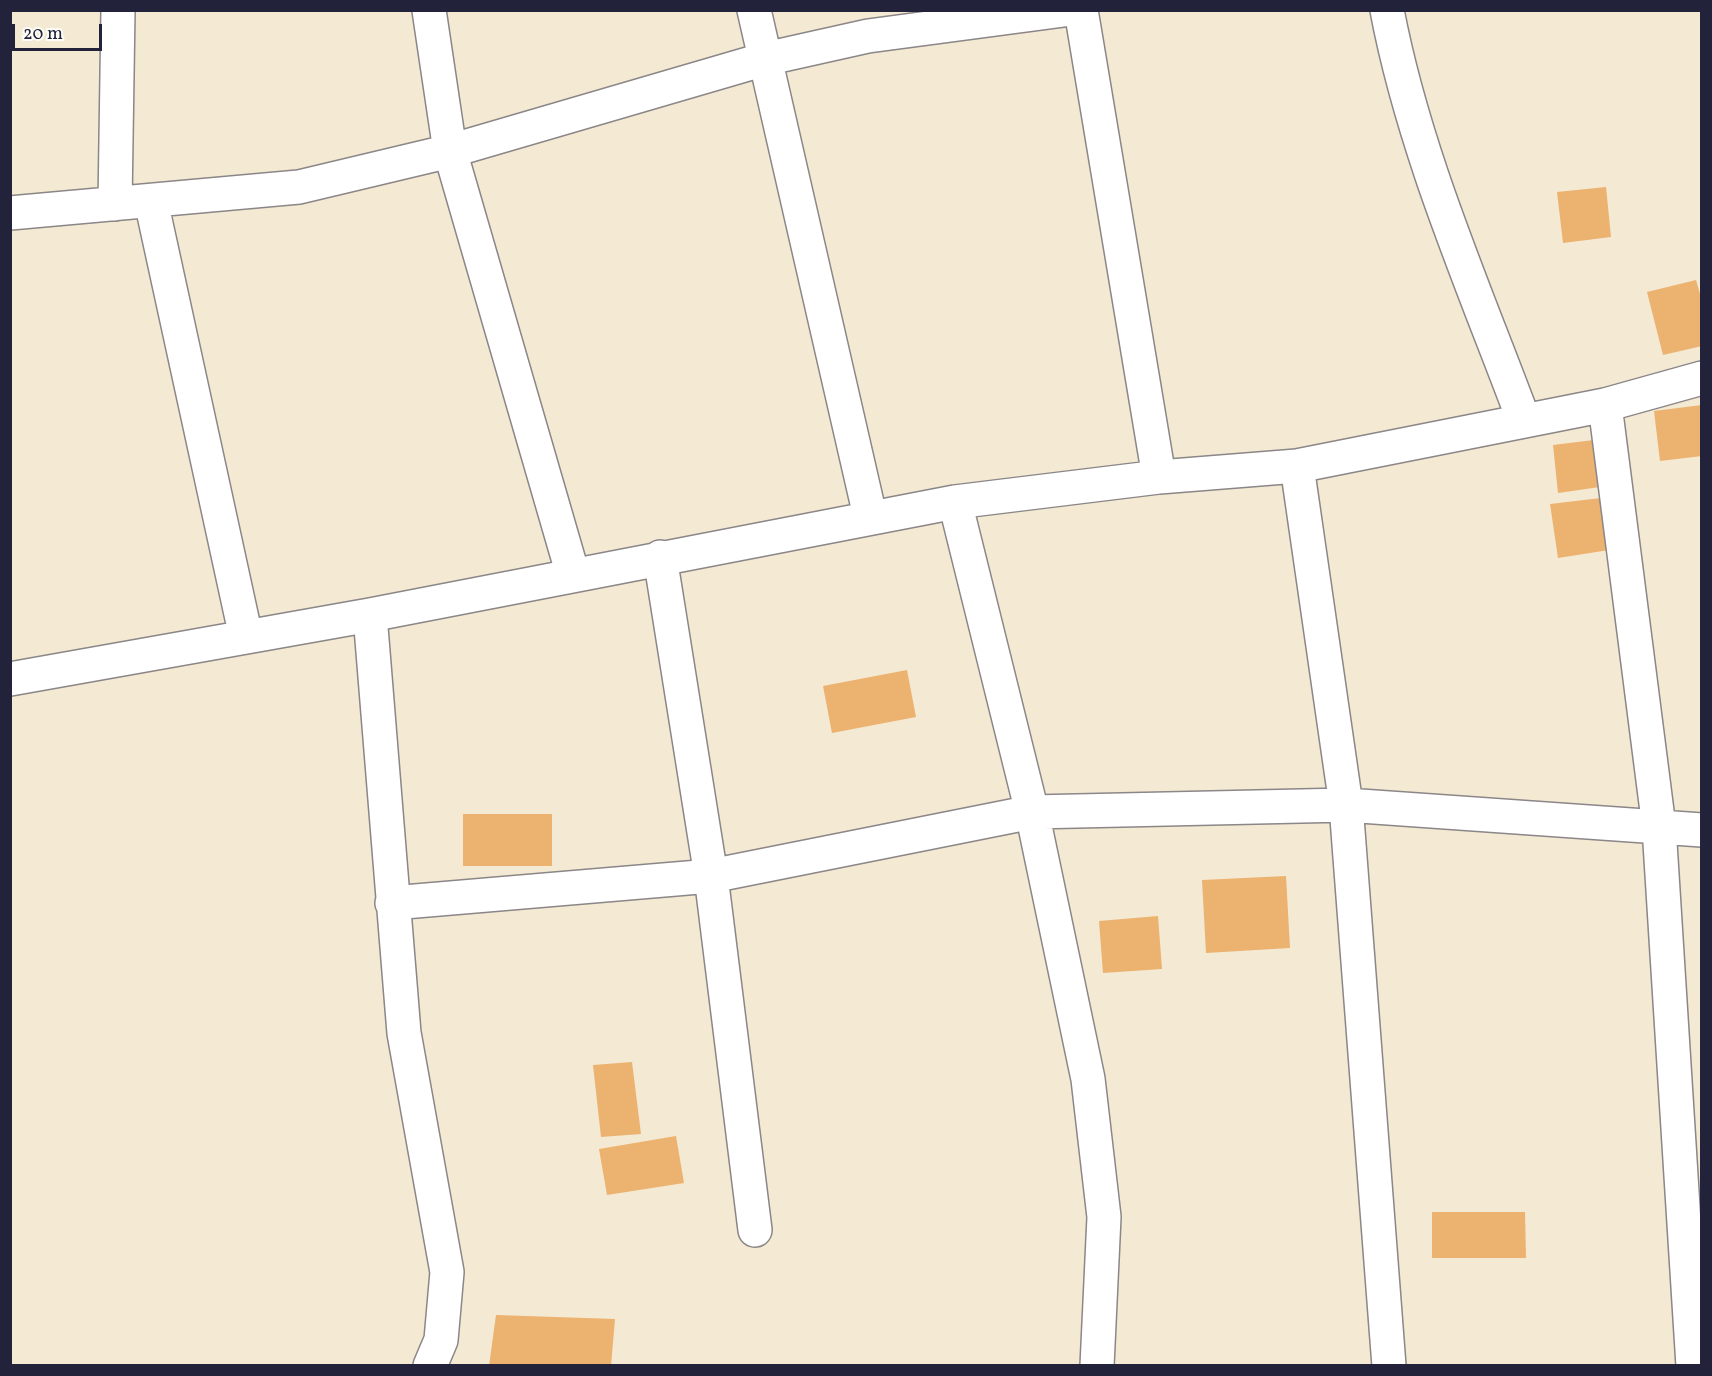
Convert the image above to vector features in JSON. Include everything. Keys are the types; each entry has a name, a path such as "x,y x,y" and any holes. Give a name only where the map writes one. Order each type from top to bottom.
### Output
{"street":[{"path":"115,204 118,10"},
{"path":"429,10 450,151 573,575"},
{"path":"754,10 870,516"},
{"path":"10,213 299,187 450,151 765,58 868,36 1064,10"},
{"path":"1081,10 1159,477"},
{"path":"1387,10 1396,61 1423,149 1524,421"},
{"path":"151,201 246,637"},
{"path":"10,679 370,615 870,516 955,502 1159,477 1297,466 1605,405 1701,378"},
{"path":"1605,405 1659,827 1693,1365"},
{"path":"1297,466 1346,805 1389,1365"},
{"path":"955,502 1032,812 1088,1078 1104,1216 1097,1365"},
{"path":"660,558 711,876 755,1230"},
{"path":"370,615 404,1033 447,1272 441,1340 430,1365"},
{"path":"392,903 711,876 1032,812 1346,805 1701,830"}],"building":[{"path":"1606,187 1611,237 1563,243 1557,192"},
{"path":"1696,280 1702,301 1702,346 1663,355 1647,292"},
{"path":"1702,405 1702,456 1660,461 1654,411"},
{"path":"1594,440 1600,487 1558,493 1553,445"},
{"path":"1601,498 1609,550 1558,558 1550,504"},
{"path":"907,670 916,717 832,733 823,686"},
{"path":"463,814 552,814 552,866 463,866"},
{"path":"1286,876 1290,948 1206,953 1202,880"},
{"path":"1158,916 1162,969 1103,973 1099,921"},
{"path":"632,1062 641,1134 601,1137 593,1065"},
{"path":"676,1136 684,1183 607,1195 599,1149"},
{"path":"1432,1212 1525,1212 1526,1258 1432,1258"},
{"path":"496,1315 615,1319 611,1366 489,1366"}]}
